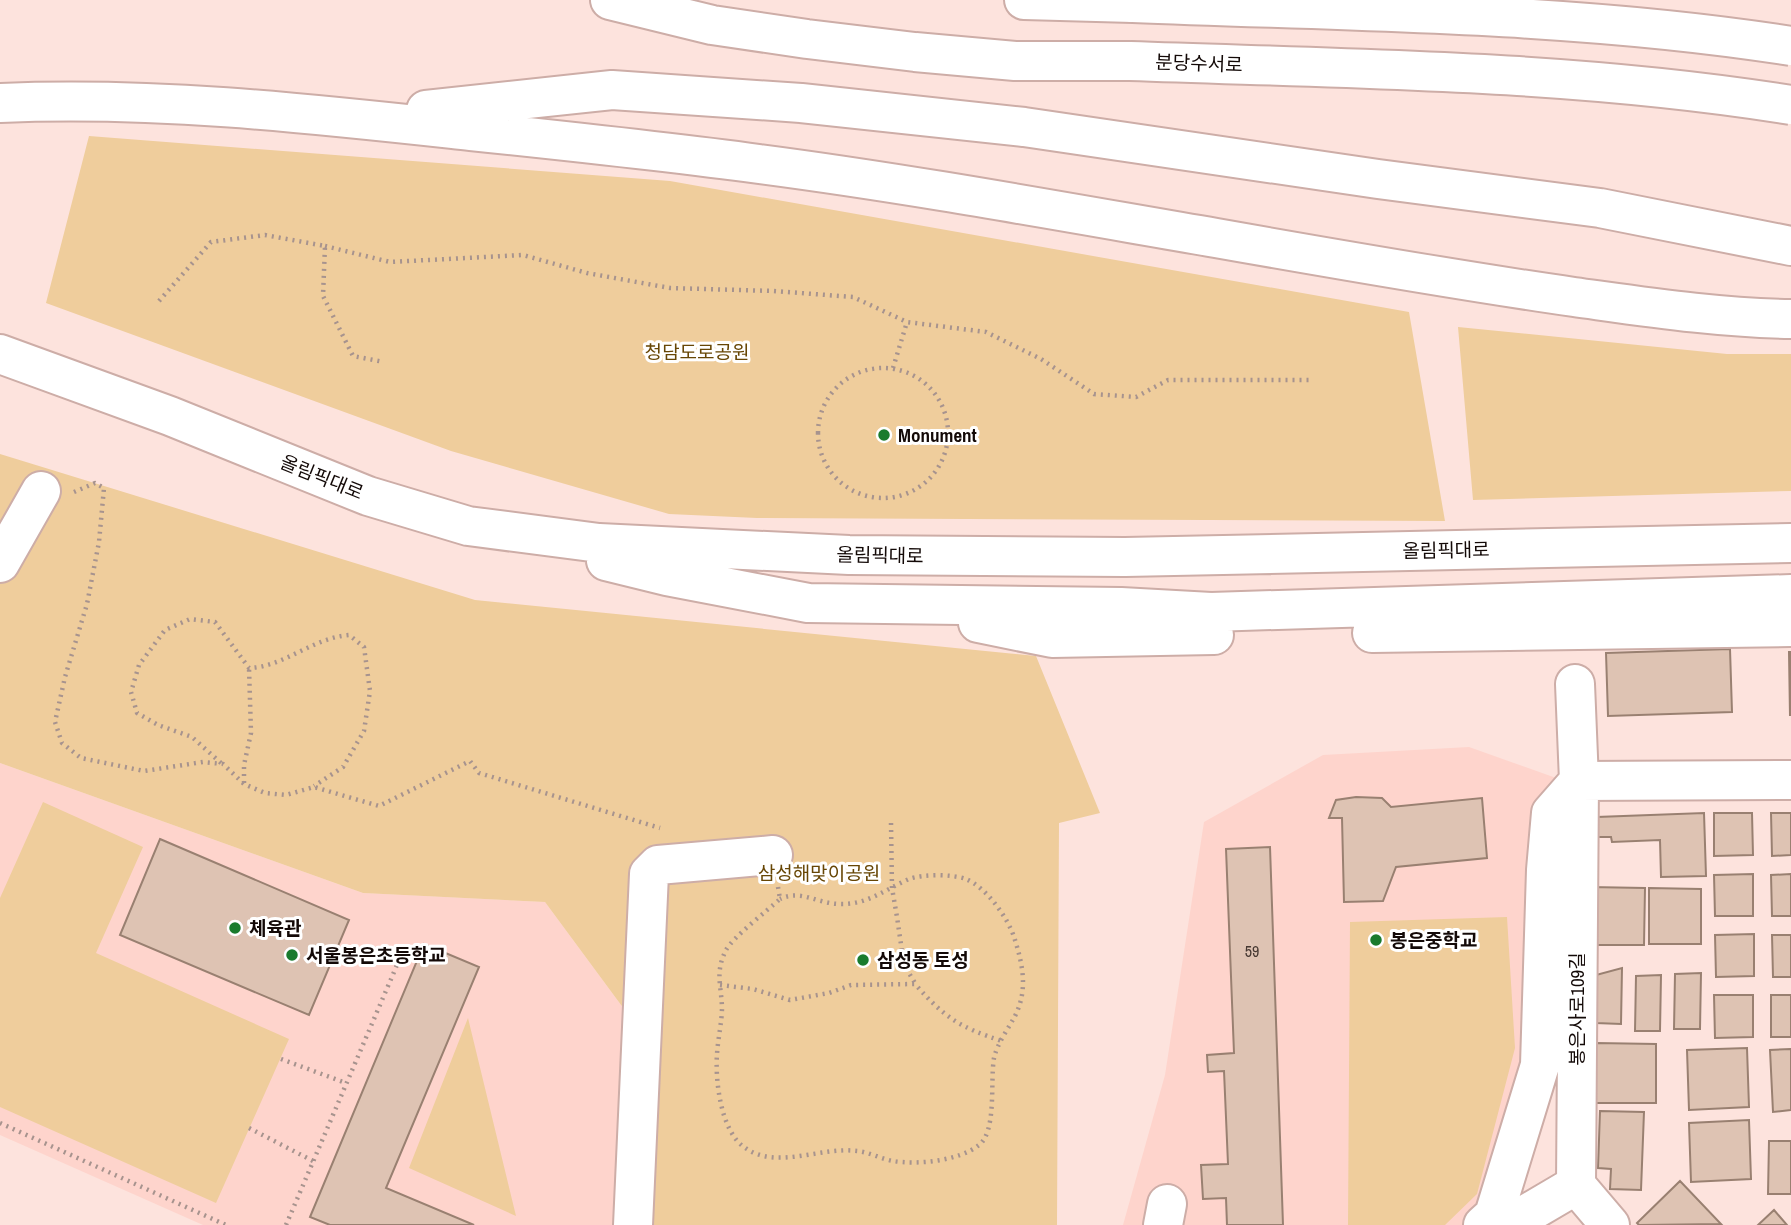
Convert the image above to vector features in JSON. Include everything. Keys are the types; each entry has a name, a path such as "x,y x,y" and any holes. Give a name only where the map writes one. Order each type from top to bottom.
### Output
{"main road":[{"name":"분당수서로","path":"610,0 712,25 915,52 1015,61 1130,61 1489,74 1635,84 1791,105"},
{"path":"1024,0 1552,20 1647,26 1791,46"},
{"path":"351,118 612,90 802,103 1024,127 1378,179 1600,208 1791,246"},
{"path":"0,103 153,102 240,107 618,146 895,183 1456,280 1666,310 1738,318 1791,319"},
{"name":"올림픽대로","path":"0,354 170,415 368,496 468,526 599,544 877,555 1139,557 1791,543"},
{"path":"0,563 57,491"},
{"path":"468,526 667,576 808,603 1121,607 1211,612 1791,594"},
{"path":"891,604 1052,638 1791,627"},
{"name":"봉은사로109길","path":"1575,684 1579,781 1576,1185"},
{"path":"1483,1225 1494,1215 1540,1065 1550,813 1579,781 1791,780"},
{"path":"633,1225 649,874 658,865 774,855"},
{"path":"1508,1225 1576,1185 1610,1225"}],"path":[{"path":"159,301 211,242 265,235 390,262 523,255 587,273 670,288 774,291 853,297 908,322 986,332 1041,359 1094,394 1136,397 1168,380 1311,380"},
{"path":"324,246 323,296 353,356 383,362"},
{"path":"893,368 908,322"},
{"path":"893,368 913,375 930,388 942,405 948,425 947,446 939,466 926,482 908,494 887,498 866,496 846,487 830,472 820,452 818,430 822,409 834,390 851,376 871,369 893,368"},
{"path":"57,491 95,483 104,488 99,542 87,604 65,677 55,722 62,743 81,758 144,771 203,762 223,764"},
{"path":"244,784 244,765 251,733 249,668 215,622 190,619 164,630 139,665 131,692 137,713 158,725 192,737 244,784 265,793 286,795 314,787 343,767 364,731 370,691 364,646 349,635 330,636 263,668 249,668"},
{"path":"314,787 379,806 470,761 479,773 661,828"},
{"path":"891,823 892,888 904,965 915,984 939,1011 971,1031 1002,1041"},
{"path":"774,855 780,899"},
{"path":"931,874 967,880 993,900 1013,932 1023,966 1022,1001 994,1056 988,1133 979,1145 953,1157 922,1163 892,1161 857,1151 825,1151 783,1158 762,1157 743,1147 730,1133 719,1097 716,1057 722,1007 719,970 727,947 780,899 792,893 840,905 865,901 892,888 911,878 931,874"},
{"path":"286,1225 400,958"},
{"path":"720,985 753,989 790,1000 829,993 851,985 915,984"},
{"path":"281,1059 346,1083"},
{"path":"0,1123 226,1225"},
{"path":"250,1128 313,1161"}],"shaded area":[{"name":"봉은중학교","path":"1469,747 1570,783 1564,1057 1516,1214 1505,1225 1123,1225 1165,1075 1204,822 1323,755"},
{"name":"서울봉은초등학교","path":"0,763 363,893 545,902 624,1009 617,1225 203,1225 0,1135"}],"green space":[{"name":"청담도로공원","path":"89,136 670,181 1409,312 1445,521 757,518 669,514 451,451 46,303"},
{"path":"1458,327 1727,354 1791,354 1791,491 1473,500"},
{"name":"삼성해맞이공원","path":"0,454 475,600 1036,656 1100,813 1059,823 1057,1225 617,1225 624,1009 545,902 363,893 0,763"},
{"path":"43,802 143,847 96,953 289,1039 216,1203 0,1107 0,898"},
{"path":"1507,917 1515,1048 1477,1194 1445,1225 1348,1225 1350,922"},
{"path":"468,1018 516,1216 409,1168"}],"building":[{"path":"1730,649 1732,712 1608,716 1606,653"},
{"path":"1789,652 1791,652 1790,716"},
{"path":"1356,797 1382,798 1391,807 1482,798 1487,858 1396,867 1383,901 1344,902 1342,818 1329,818 1336,800"},
{"path":"1704,813 1706,876 1661,877 1660,840 1612,842 1611,837 1597,837 1597,817"},
{"path":"1714,813 1752,813 1753,855 1714,856"},
{"path":"1771,813 1791,813 1791,855 1772,856"},
{"name":"체육관","path":"160,839 349,920 309,1015 120,935"},
{"path":"1270,847 1283,1225 1227,1225 1226,1198 1203,1199 1201,1165 1228,1164 1224,1071 1208,1072 1207,1055 1234,1053 1226,849"},
{"path":"1753,874 1753,916 1715,916 1714,875"},
{"path":"1791,874 1791,916 1772,916 1771,875"},
{"path":"1589,887 1645,888 1644,945 1588,945"},
{"path":"1649,888 1701,889 1701,944 1649,944"},
{"path":"1754,934 1754,976 1716,977 1715,935"},
{"path":"1772,935 1791,935 1791,977 1773,977"},
{"name":"서울봉은초등학교","path":"424,944 479,967 386,1188 474,1225 330,1225 310,1217"},
{"path":"1622,968 1621,1024 1596,1023 1596,975"},
{"path":"1701,973 1700,1029 1674,1029 1675,974"},
{"path":"1661,975 1660,1031 1635,1031 1636,976"},
{"path":"1714,995 1753,995 1753,1037 1715,1038"},
{"path":"1771,995 1791,995 1791,1037 1771,1037"},
{"path":"1596,1043 1656,1044 1656,1103 1595,1103"},
{"path":"1747,1048 1749,1107 1689,1110 1687,1050"},
{"path":"1791,1049 1791,1110 1773,1112 1770,1050"},
{"path":"1600,1111 1644,1112 1641,1190 1610,1189 1611,1169 1598,1168"},
{"path":"1749,1120 1751,1179 1691,1182 1689,1123"},
{"path":"1769,1141 1791,1141 1791,1194 1768,1194"},
{"path":"1680,1181 1721,1224 1639,1225 1637,1223"},
{"path":"1774,1210 1787,1225 1758,1225"}],"place":[{"name":"Monument","path":"884,435"},
{"name":"체육관","path":"235,928"},
{"name":"봉은중학교","path":"1376,940"},
{"name":"서울봉은초등학교","path":"292,955"},
{"name":"삼성동 토성","path":"863,960"}]}
